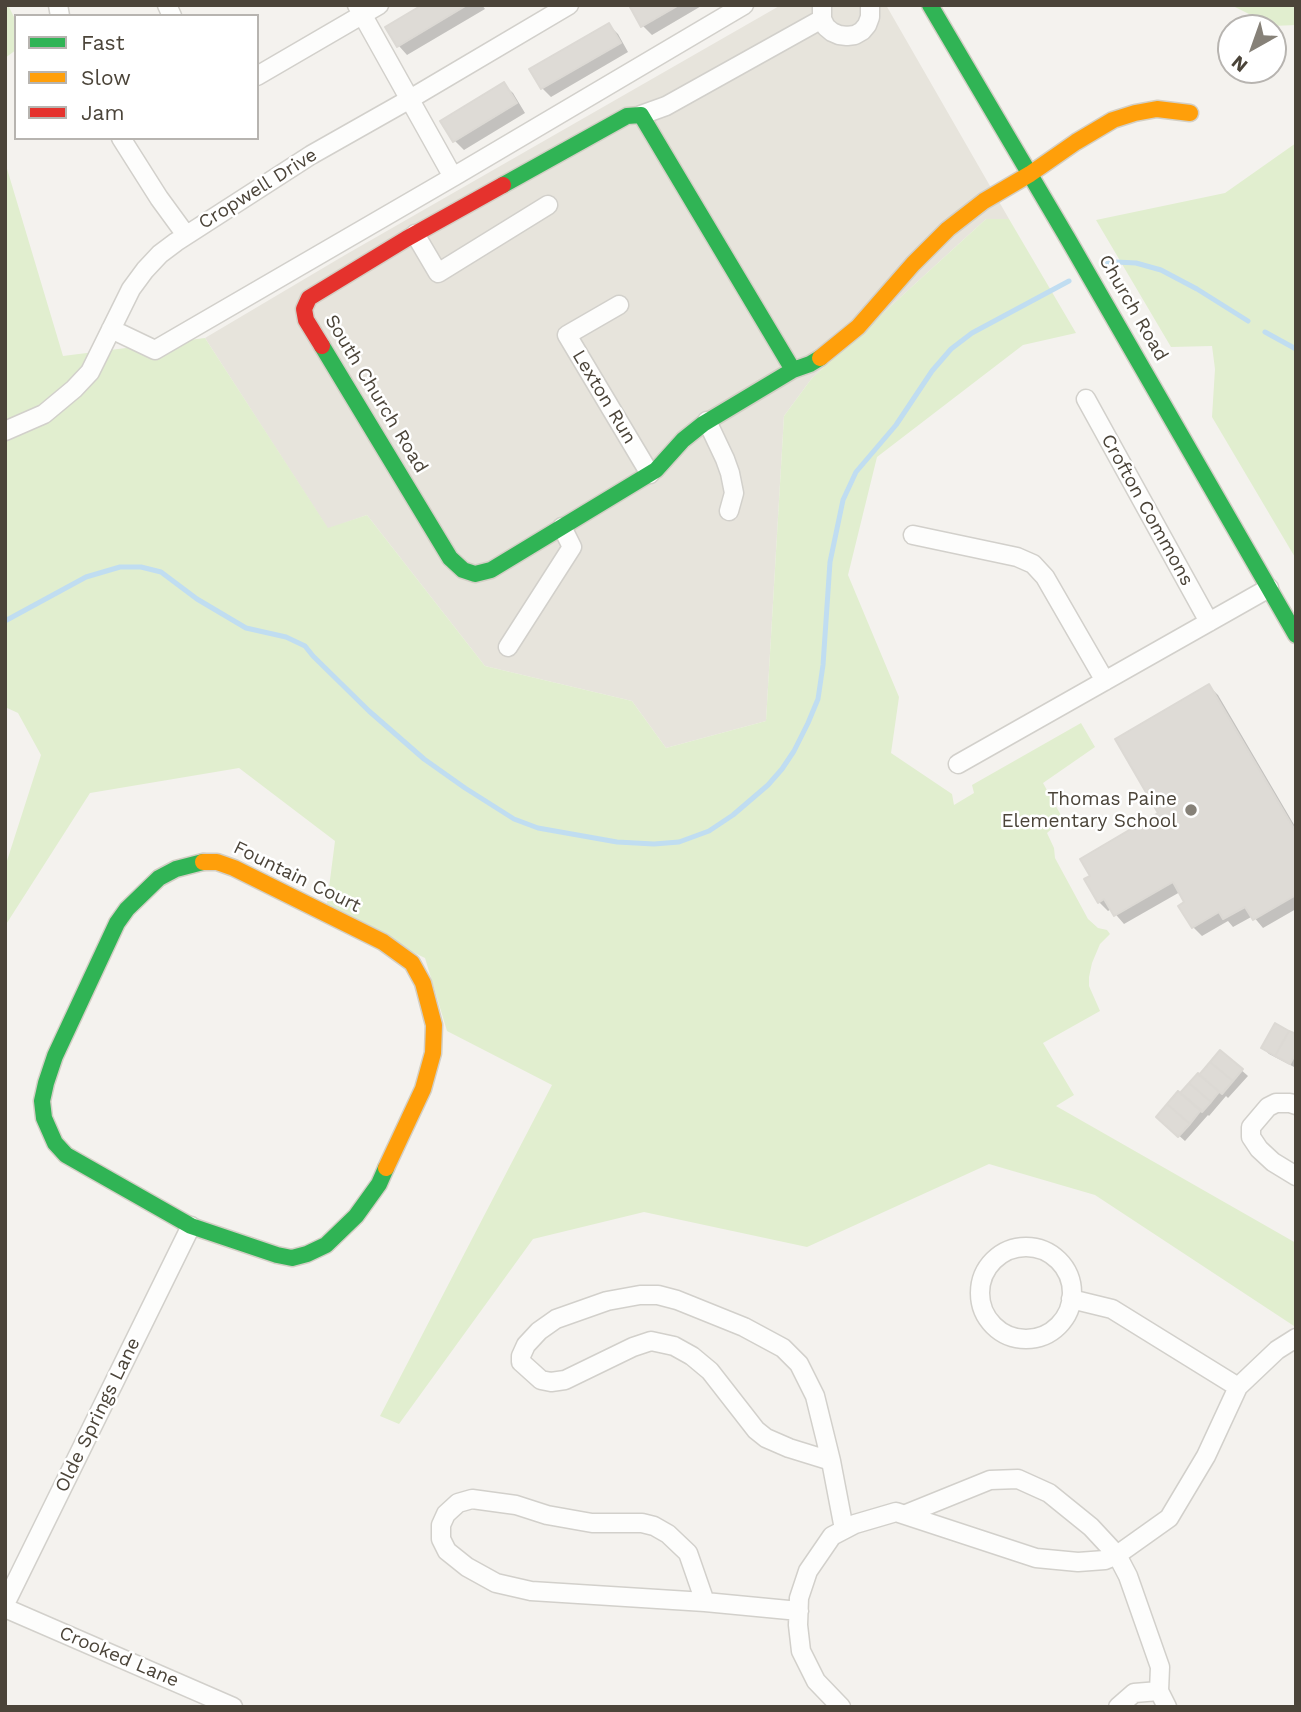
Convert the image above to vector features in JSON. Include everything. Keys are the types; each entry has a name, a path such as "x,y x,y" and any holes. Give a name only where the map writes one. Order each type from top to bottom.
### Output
{"street":[{"path":"259,75 360,10 379,5"},
{"name":"Cropwell Drive","path":"5,431 44,414 90,372 131,289 160,254 300,161 569,5"},
{"path":"111,329 155,351 744,5"},
{"path":"793,370 641,115 666,106 822,12 826,27 832,32 855,35 867,25 870,5"},
{"name":"Church Road","path":"930,5 1296,635"},
{"path":"360,10 453,177"},
{"name":"South Church Road","path":"641,115 627,116 415,234 309,298 304,309 306,320 450,558 463,569 475,574 491,570 650,474 683,440 707,421 793,370 828,353 858,327 913,264 948,229 984,201 1030,174 1092,131 1124,116 1157,108 1191,113"},
{"path":"122,140 186,235"},
{"path":"415,234 438,273 548,205"},
{"name":"Lexton Run","path":"619,305 567,335 650,474"},
{"name":"Crofton Commons","path":"1086,399 1209,622"},
{"path":"707,421 730,473 734,493 729,511"},
{"path":"508,647 572,547 562,527"},
{"path":"913,535 1017,557 1033,564 1045,577 1105,681"},
{"path":"958,764 1269,588"},
{"name":"Fountain Court","path":"203,862 217,862 383,942 412,963 424,983 434,1025 433,1053 423,1089 379,1184 356,1216 326,1245 292,1258 191,1226 66,1155 55,1143 44,1118 43,1101 55,1056 117,923 127,909 159,878 176,869 203,862"},
{"path":"1296,1105 1276,1103 1268,1107 1251,1127 1251,1137 1273,1162 1296,1176"},
{"name":"Olde Springs Lane","path":"5,1606 191,1226"},
{"path":"1020,1247 1035,1248 1050,1253 1062,1264 1069,1277 1071,1299 1063,1320 1053,1330 1040,1337 1025,1339 1010,1336 998,1329 988,1318 980,1290 992,1261 1005,1252 1020,1247"},
{"path":"831,1461 766,1438 756,1430 710,1371 674,1346 651,1341 632,1347 565,1380 551,1382 541,1380 522,1362 521,1356 526,1345 539,1331 556,1319 607,1301 640,1295 658,1295 677,1300 744,1327 783,1348 799,1364 815,1396 831,1461 844,1529"},
{"path":"1071,1299 1112,1309 1238,1387"},
{"path":"841,1707 816,1681 801,1651 798,1625 799,1598 808,1571 832,1536 855,1524 896,1512 1036,1558 1078,1562 1105,1560 1117,1555 1169,1518 1206,1456 1238,1387 1278,1350 1296,1338"},
{"path":"906,1514 990,1480 1018,1479 1049,1493 1091,1527 1117,1555 1128,1576 1160,1667 1163,1699 1134,1693 1118,1707"},
{"path":"705,1602 688,1553 668,1534 654,1526 642,1523 592,1523 472,1499 457,1503 446,1514 441,1525 441,1539 447,1551 467,1567 496,1583 531,1591 799,1611"},
{"name":"Crooked Lane","path":"5,1606 233,1707"}],"shaded area":[{"path":"781,5 886,5 1009,219 986,219 812,378 784,416 766,721 666,748 632,701 485,666 367,515 328,529 205,338"}],"green space":[{"path":"5,5 8,5 14,17 14,51 5,58"},
{"path":"1231,5 1296,5 1296,25 1287,25 1287,14 1249,14"},
{"path":"1296,143 1296,559 1212,417 1215,369 1212,346 1171,347 1096,220 1225,193"},
{"path":"5,162 63,356 205,338 328,528 367,515 485,666 632,701 666,748 766,721 784,416 812,378 986,219 1009,219 1076,333 1023,345 877,457 848,575 899,697 891,753 952,794 954,805 974,793 972,785 1081,723 1095,747 1043,783 1063,819 1047,833 1055,858 1088,919 1110,934 1100,944 1089,977 1089,986 1100,1011 1043,1043 1074,1095 1056,1106 1296,1243 1296,1326 1095,1195 989,1164 807,1247 644,1212 533,1239 399,1424 380,1416 552,1085 447,1031 425,958 326,911 335,841 239,768 90,793 5,926 5,867 41,755 18,713 5,707"}],"building":[{"path":"422,5 467,5 397,47 385,27"},
{"path":"679,5 641,27 630,7"},
{"path":"609,23 621,43 541,89 529,69"},
{"path":"504,82 517,103 453,142 440,121"},
{"path":"1209,684 1296,832 1296,895 1253,920 1245,907 1223,919 1219,912 1192,928 1178,906 1184,902 1173,882 1114,916 1104,899 1098,903 1084,879 1090,876 1080,859 1158,813 1115,739"},
{"path":"1275,1023 1289,1031 1275,1056 1261,1048"},
{"path":"1289,1031 1296,1034 1296,1053 1290,1064 1275,1056"},
{"path":"1220,1050 1243,1069 1233,1081 1210,1062"},
{"path":"1210,1062 1233,1081 1222,1094 1199,1075"},
{"path":"1198,1073 1219,1092 1211,1102 1189,1083"},
{"path":"1189,1083 1211,1102 1202,1112 1180,1093"},
{"path":"1178,1091 1201,1110 1190,1124 1167,1104"},
{"path":"1167,1104 1190,1124 1178,1137 1156,1117"}],"waterway":[{"path":"1103,264 1136,263 1161,270 1248,321"},
{"path":"5,621 86,577 120,567 141,567 161,572 197,599 246,628 286,637 305,646 369,711 424,759 514,819 538,828 617,842 679,842 709,831 733,815 768,785 794,751 808,723 818,699 823,665 830,562 843,500 856,472 896,425 932,371 951,349 972,333 1069,281"},
{"path":"1265,332 1296,349"}],"traffic: fast":[{"path":"930,5 1296,635"},
{"path":"503,185 627,116 641,115 793,370 820,358"},
{"path":"322,346 450,558 463,570 475,574 491,570 656,470 683,440 703,424 793,370"},
{"path":"203,862 176,869 159,878 127,909 117,923 55,1056 46,1083 42,1101 44,1118 55,1143 66,1155 191,1226 292,1258 326,1245 356,1216 379,1184 386,1168"}],"traffic: slow":[{"path":"820,358 858,327 913,264 948,229 984,201 1113,120 1157,109 1190,113"},
{"path":"203,862 217,862 234,868 383,942 412,963 423,983 434,1025 433,1053 423,1089 386,1168"}],"traffic: jam":[{"path":"322,346 306,320 304,309 309,298 406,239 503,185"}],"place":[{"name":"Thomas Paine Elementary School","path":"1191,810"}]}
